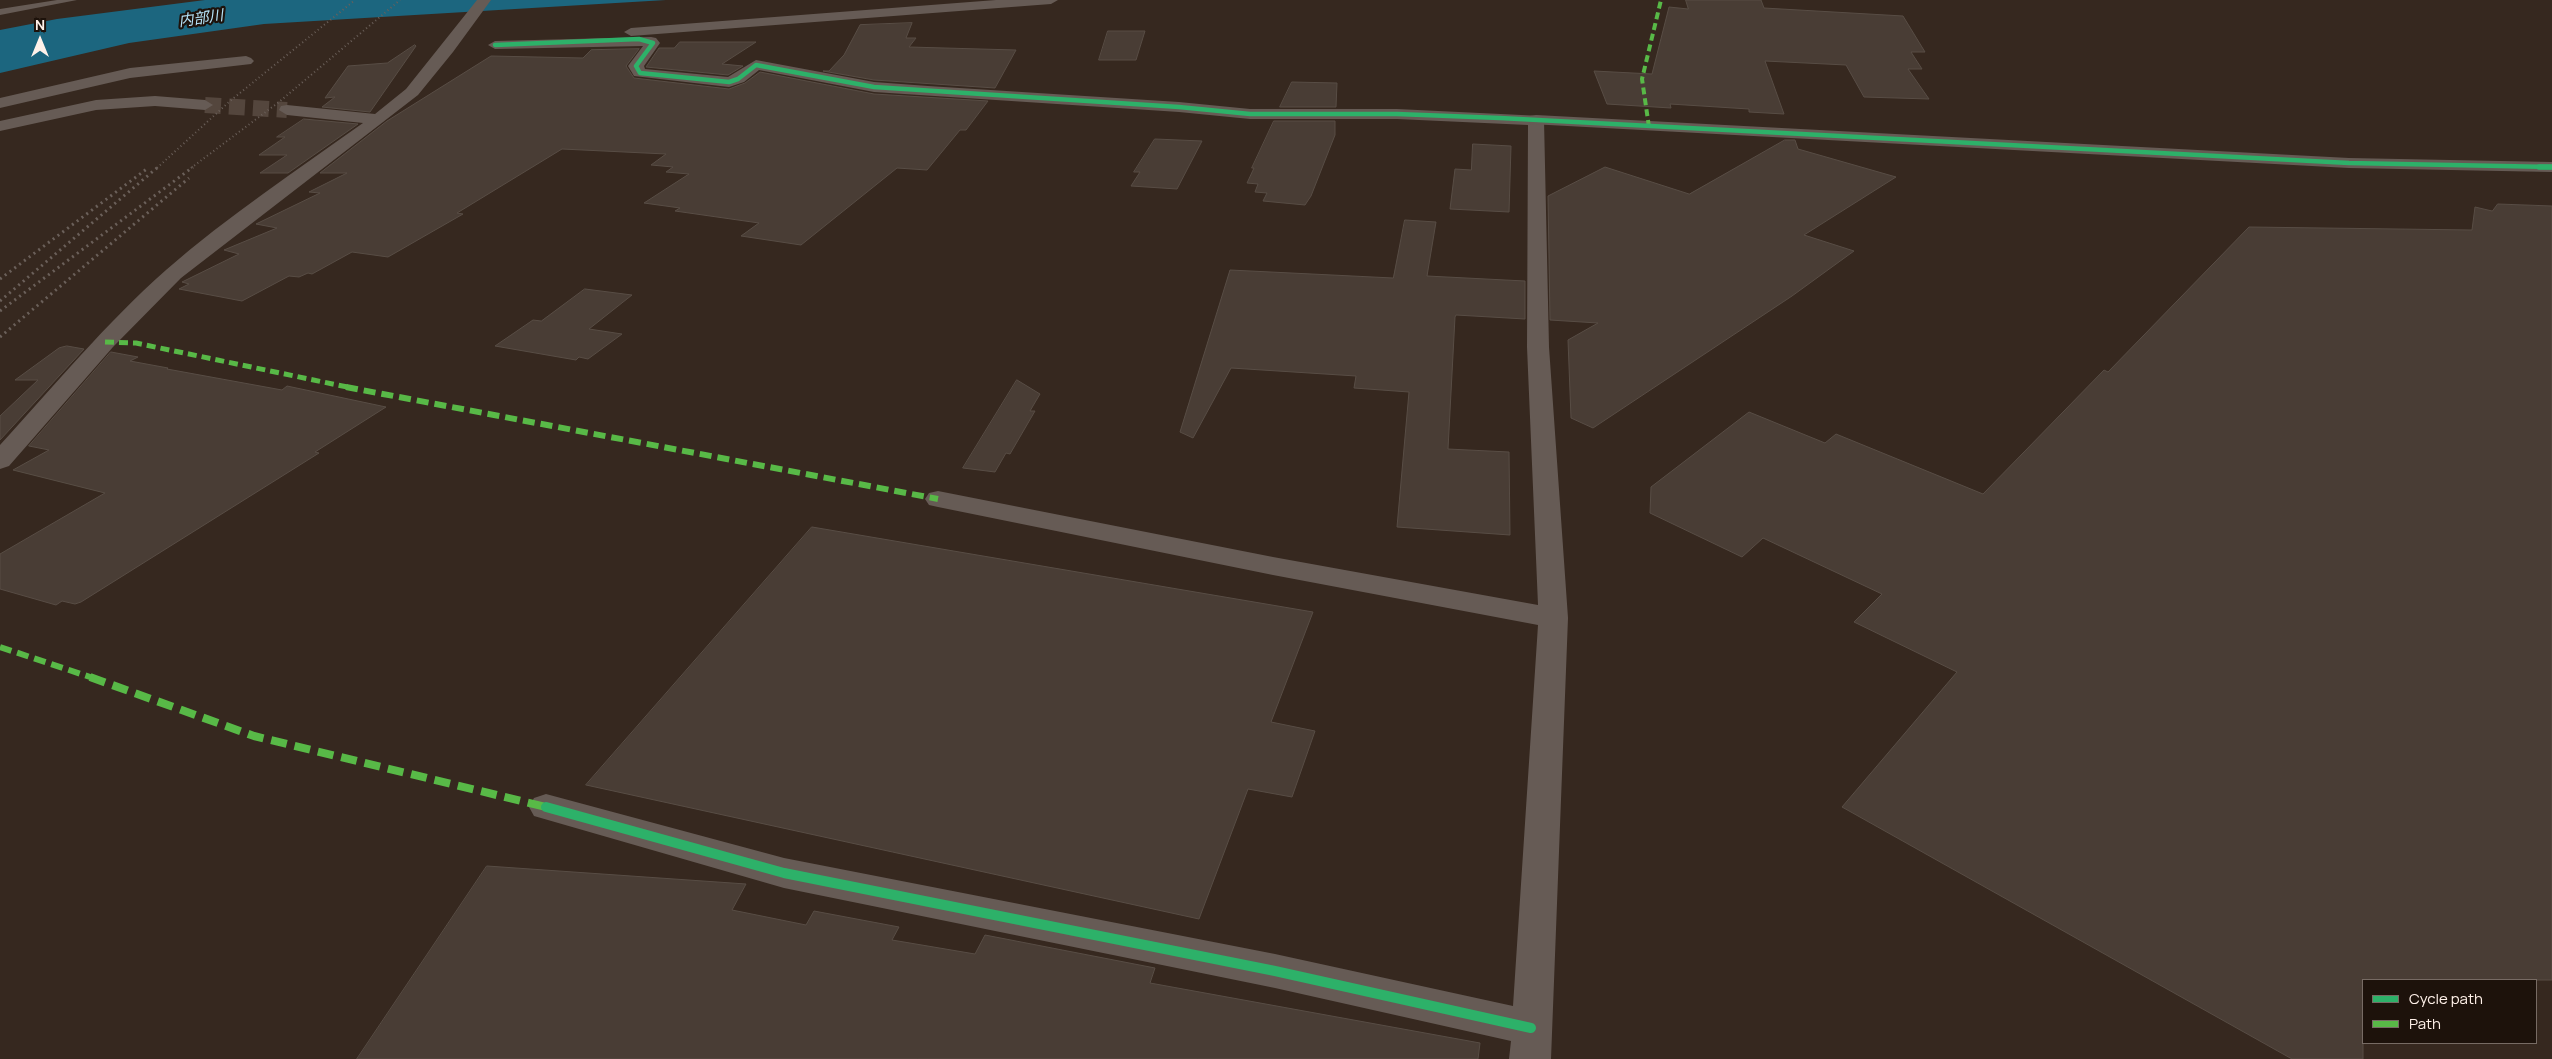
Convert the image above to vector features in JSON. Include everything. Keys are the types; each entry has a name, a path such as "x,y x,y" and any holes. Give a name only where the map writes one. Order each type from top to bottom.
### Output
{"street":[{"path":"0,461 105,342 174,274 259,207 412,92 461,46 484,0"},
{"path":"495,45 1051,0"},
{"path":"461,46 651,41 653,43 636,66 640,73 729,82 738,79 756,65 874,86 1178,107 1250,114 1397,114 2329,162 2552,167"},
{"path":"0,103 130,73 246,61"},
{"path":"0,126 96,105 155,101 205,105"},
{"path":"287,110 379,118"},
{"path":"546,806 784,873 1275,971 1531,1044 1553,618 1538,347 1536,120"},
{"path":"938,499 1273,566 1553,618"}],"lane":[{"path":"0,12 73,0"}],"water":[{"name":"内部川","path":"205,0 666,0 264,24 129,43 0,73 0,30 57,19"}],"building":[{"path":"1686,0 1761,0 1764,8 1903,16 1925,52 1911,52 1922,69 1908,69 1929,99 1864,97 1846,65 1765,61 1784,114 1749,112 1749,109 1670,104 1671,108 1607,104 1594,71 1652,74 1669,7 1688,9"},
{"path":"912,23 906,38 916,38 909,47 1016,50 995,88 874,80 823,71 829,71 844,55 860,25"},
{"path":"1108,31 1145,31 1136,60 1099,60"},
{"path":"680,42 756,42 722,64 743,66 728,75 646,67 659,48 674,48"},
{"path":"415,45 370,112 322,107 335,97 325,98 348,66 387,63"},
{"path":"639,49 626,66 634,78 729,89 745,83 760,72 874,94 988,101 966,130 960,130 927,170 897,168 801,245 741,236 759,223 675,211 680,208 644,203 689,174 666,172 673,167 651,165 666,154 562,149 457,213 463,214 388,257 352,252 312,274 308,273 299,277 289,276 242,301 179,289 189,284 182,282 239,254 224,250 277,228 256,224 320,193 309,192 347,173 320,173 387,121 491,56 583,58 591,50"},
{"path":"1292,82 1337,83 1336,107 1280,107"},
{"path":"304,119 358,124 288,173 260,173 287,155 259,155 285,137 277,137"},
{"path":"1274,121 1335,121 1335,135 1311,196 1305,205 1263,201 1267,193 1255,192 1258,184 1247,183"},
{"path":"1155,139 1202,141 1177,189 1131,186 1140,172 1134,172"},
{"path":"1785,140 1795,140 1798,149 1896,177 1804,235 1854,251 1792,296 1593,428 1571,418 1568,340 1598,323 1550,320 1548,196 1605,167 1689,194"},
{"path":"1473,144 1511,146 1509,212 1450,209 1455,169 1471,170"},
{"path":"2498,204 2552,206 2552,980 2362,979 2363,1059 2292,1059 1842,807 1957,672 1854,622 1882,594 1763,538 1742,557 1650,513 1651,487 1749,412 1825,443 1836,434 1983,494 2104,370 2108,372 2249,227 2472,230 2475,207 2492,211"},
{"path":"1405,220 1436,222 1427,276 1525,281 1525,319 1456,315 1455,317 1448,449 1509,452 1510,535 1397,527 1409,392 1354,388 1356,376 1231,368 1193,438 1180,432 1230,270 1393,278"},
{"path":"585,289 632,295 589,329 622,334 588,359 579,357 576,360 495,346 533,320 541,321"},
{"path":"67,346 84,349 0,440 0,416 38,380 15,380 59,348"},
{"path":"111,352 138,357 130,361 167,369 282,390 287,386 386,407 315,452 319,453 81,602 75,604 62,601 56,605 0,589 0,554 105,493 13,470 49,450 29,446"},
{"path":"1017,380 1040,394 1030,411 1035,411 1010,454 1006,453 995,472 963,468"},
{"path":"812,527 1313,612 1271,722 1315,731 1292,797 1248,789 1199,919 586,785"},
{"path":"487,866 746,884 732,910 806,925 814,911 899,927 892,940 975,954 985,935 1155,968 1150,983 1480,1043 1478,1059 357,1059"}],"tunnel":[{"path":"205,105 287,110"}],"railway":[{"path":"157,168 230,101 355,0"},
{"path":"191,168 279,102 400,0"},
{"path":"0,301 158,167"},
{"path":"0,311 193,167"},
{"path":"0,279 148,168"},
{"path":"0,337 189,178"}],"marked path":[{"path":"1649,127 1642,79 1661,0"},
{"path":"105,342 136,343 418,402 938,499"},
{"path":"0,647 26,654 254,736 546,807"}],"cycle path":[{"path":"495,45 639,39 653,43 636,66 640,73 729,82 738,79 756,65 874,87 1179,107 1250,114 1397,114 1500,118 2349,163 2552,167"},
{"path":"546,807 784,873 1275,971 1531,1028"}]}
